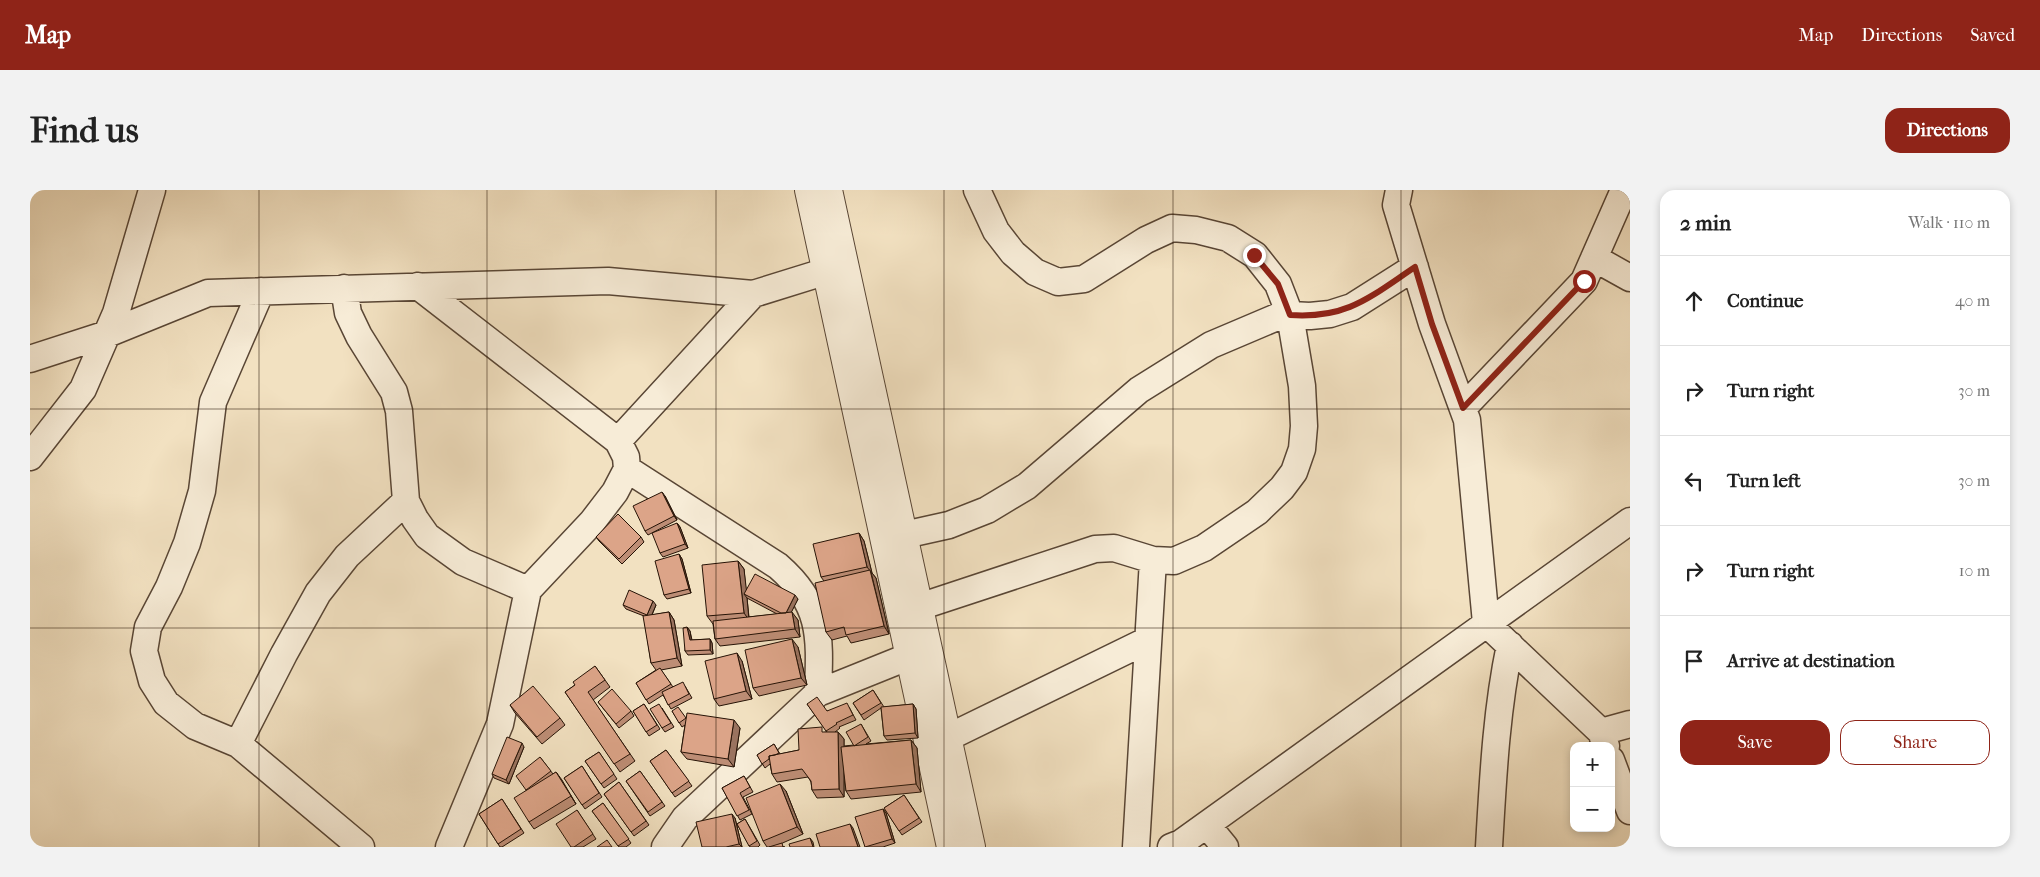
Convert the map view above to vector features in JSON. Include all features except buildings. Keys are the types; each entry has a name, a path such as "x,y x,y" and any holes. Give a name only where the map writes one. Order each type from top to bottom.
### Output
{"street":[{"path":"30,457 83,389 116,313 152,190"},
{"path":"809,190 951,847"},
{"path":"828,190 971,847"},
{"path":"919,607 1095,549 1114,548 1153,560 1174,561 1204,548 1258,512 1282,488 1294,472 1302,449 1304,426 1302,386 1290,315 1278,284 1254,255 1228,238 1196,230 1172,228 1146,240 1084,279 1058,282 1035,272 1013,253 996,230 977,190"},
{"path":"1400,190 1396,205 1432,324 1467,420 1486,622 1603,739 1630,724"},
{"path":"1463,408 1584,281 1624,190"},
{"path":"1594,258 1630,278"},
{"path":"904,535 949,525 987,510 1027,486 1147,385 1211,345 1263,322 1290,315 1330,314 1352,307 1415,267"},
{"path":"30,360 107,334 208,293 608,281 753,294 827,271"},
{"path":"418,286 618,441 626,457 627,469 616,492 592,522 528,590 500,724 449,847"},
{"path":"344,288 348,313 394,392 399,411 406,501 427,536 463,562 528,590"},
{"path":"260,291 213,402 202,491 187,543 169,587 148,627 144,651 152,681 166,704 195,726 238,744 361,847"},
{"path":"618,441 753,294"},
{"path":"627,469 778,566 791,577 806,596 814,616 820,646 818,693"},
{"path":"238,744 318,593 346,556 406,501"},
{"path":"1171,847 1182,843 1310,753 1486,622 1630,521"},
{"path":"1136,847 1153,560"},
{"path":"947,738 1148,640"},
{"path":"1488,847 1502,680 1510,645"},
{"path":"665,847 685,818 818,693 910,656"},
{"path":"1615,771 1630,811"},
{"path":"1207,825 1225,847"}],"route":[{"path":"1254,255 1278,284 1290,315 1330,314 1352,307 1415,267 1432,324 1463,408 1584,281"}]}
